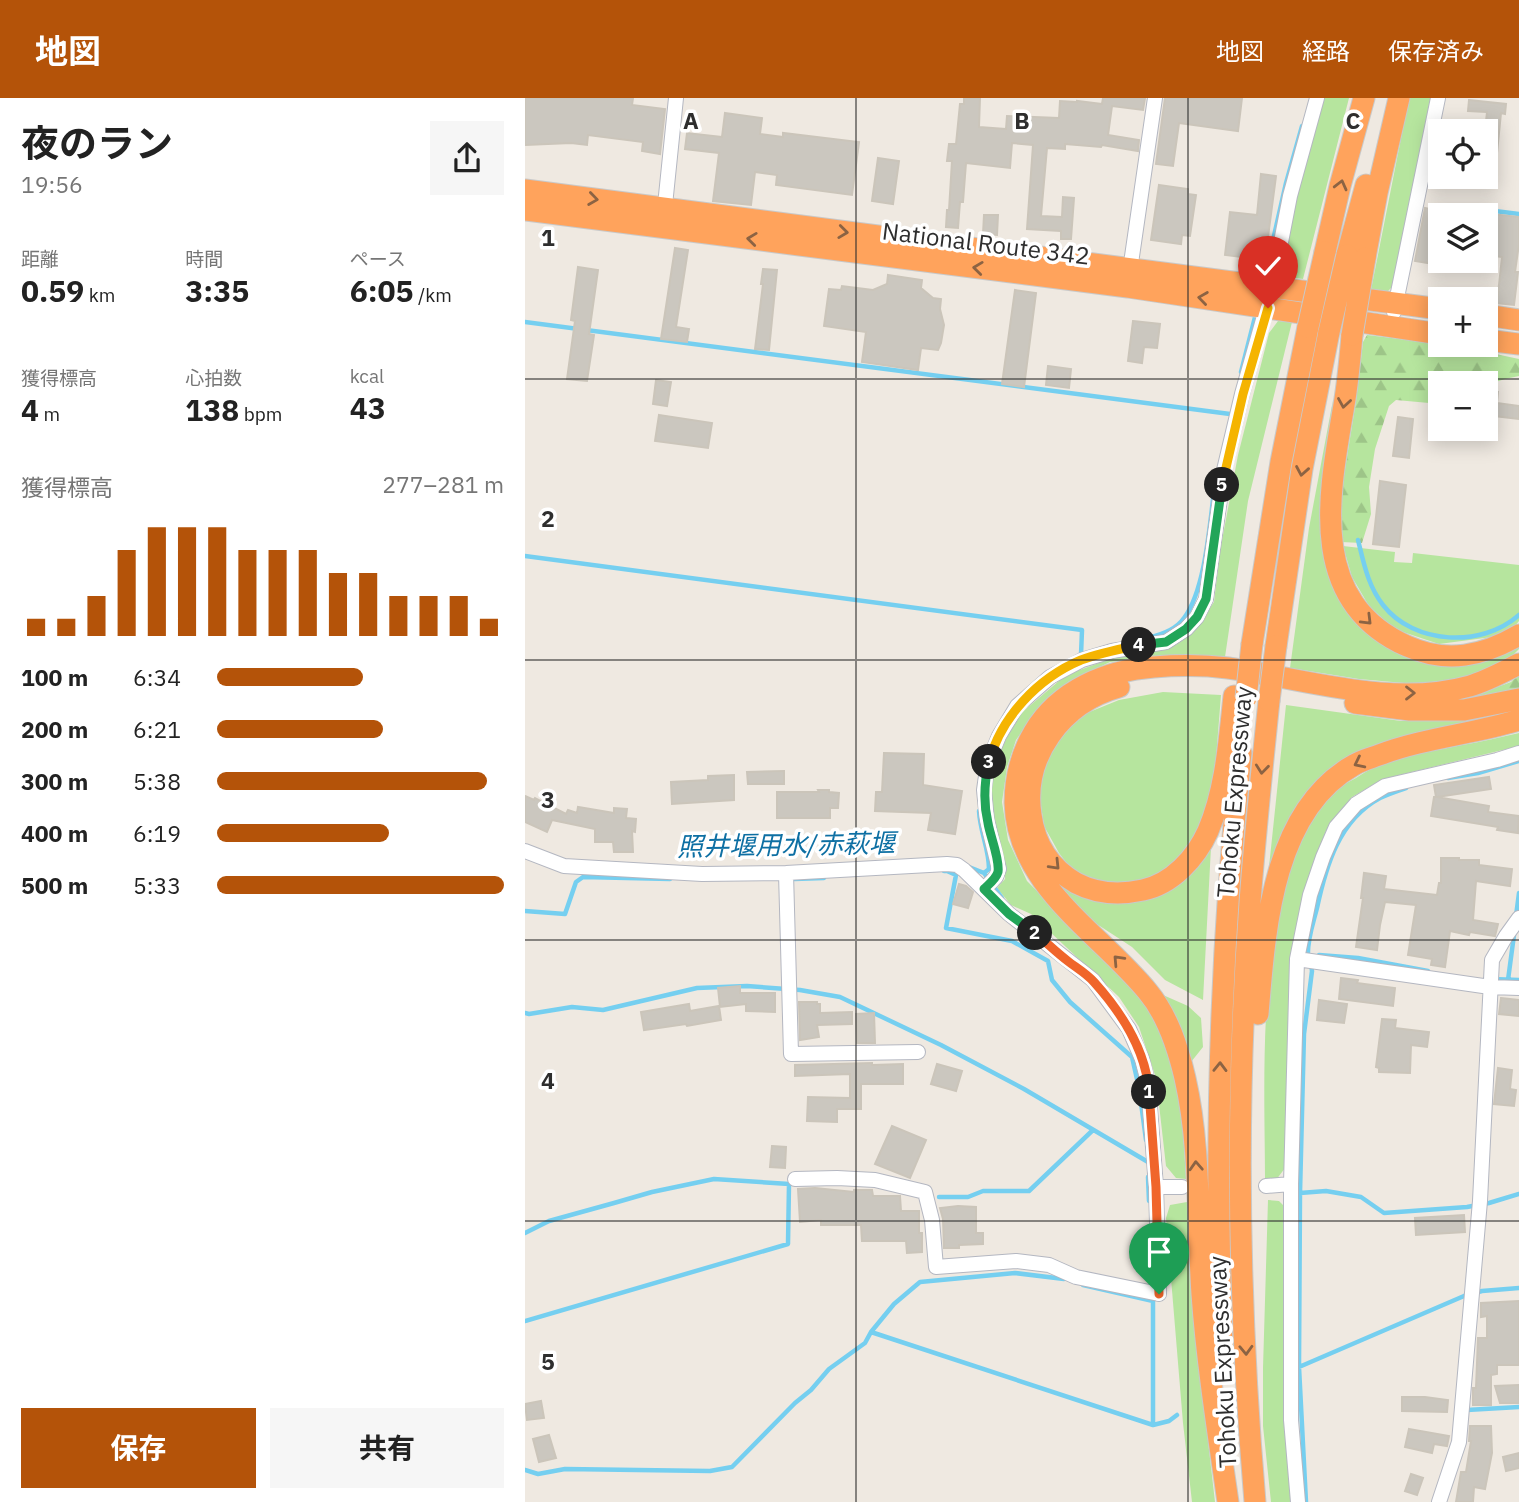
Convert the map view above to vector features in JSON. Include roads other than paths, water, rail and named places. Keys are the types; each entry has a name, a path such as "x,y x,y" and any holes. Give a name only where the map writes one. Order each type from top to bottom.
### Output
{"highway":[{"name":"Tohoku Expressway","path":"1230,1502 1220,1296 1218,1140 1224,957 1240,697 1247,643 1308,327 1340,186 1364,98"},
{"name":"Tohoku Expressway","path":"1255,1502 1243,1281 1241,1158 1243,1039 1250,903 1269,701 1302,469 1329,332 1356,257 1387,98"},
{"path":"1399,98 1377,193 1356,257 1352,335 1330,507 1332,555 1349,597 1362,615 1376,628 1414,650 1458,657 1500,646 1519,635"},
{"name":"National Route 342","path":"525,190 664,218 1270,298 1391,327 1428,332"},
{"name":"National Route 342","path":"525,210 664,218"},
{"name":"National Route 342","path":"1270,298 1396,303 1428,307"},
{"path":"1498,317 1519,320"},
{"path":"1498,341 1519,344"},
{"path":"1230,1502 1216,1424 1202,1297 1190,1102 1175,1042 1149,993 1048,888 1028,857 1019,834 1015,789 1026,746 1041,721 1055,705 1078,688 1118,672 1170,666 1225,668 1344,688 1413,693 1441,692 1470,686 1519,664"},
{"path":"1240,697 1216,811 1207,834 1182,868 1149,889 1128,894 1085,888 1051,864 1033,830 1030,790 1033,770 1045,743 1063,720 1075,708 1110,689 1155,680 1222,681 1410,710 1464,710 1519,699"},
{"path":"1243,1281 1261,973 1271,904 1294,829 1315,797 1333,779 1355,764 1397,748 1519,720"}],"street":[{"path":"664,218 676,98"},
{"path":"1129,278 1155,98"},
{"path":"984,889 996,877 999,869 987,820 984,790 986,776 999,736 1017,706 1050,677 1082,660 1125,648 1166,642 1186,629 1197,617 1206,599 1224,470 1270,298 1290,195 1317,98"},
{"path":"1391,327 1437,98"},
{"path":"1298,1502 1291,1420 1291,1185 1297,959 1310,895 1336,827 1356,804 1385,786 1519,753"},
{"path":"525,851 564,866 702,874 957,865 1009,914 1093,979 1129,1029 1142,1059 1148,1082 1156,1187 1159,1294 1076,1277 1049,1265 1016,1261 936,1267 932,1220 925,1192 875,1180 795,1179"},
{"path":"786,873 791,1054 918,1052"},
{"path":"1439,1502 1459,1442 1480,1201 1492,960 1519,918"},
{"path":"1297,959 1490,987 1519,988"},
{"path":"1266,1186 1291,1185"},
{"path":"1156,1187 1182,1186"}],"waterway":[{"path":"1264,280 1302,126"},
{"path":"1498,211 1519,214"},
{"path":"1241,372 1256,313"},
{"path":"525,322 1230,414"},
{"path":"1147,638 1163,634 1177,626 1191,605 1206,554 1215,483"},
{"path":"1358,540 1367,574 1378,598 1396,618 1412,628 1430,634 1468,637 1504,626 1519,615"},
{"path":"525,556 1082,630 1081,655"},
{"path":"1448,778 1478,773 1519,761"},
{"path":"1308,956 1309,938 1325,876 1344,831 1366,807 1380,798 1406,788"},
{"path":"979,811 989,862 989,869 984,873"},
{"name":"照井堰用水/赤萩堰","path":"969,867 984,873 1002,898"},
{"path":"944,871 956,875 946,928 1012,941 1048,961 1052,980 1070,1002 1132,1057 1146,1140"},
{"path":"525,911 565,914 576,882 583,877 670,879"},
{"path":"794,879 824,878"},
{"path":"1516,916 1519,893"},
{"path":"1508,980 1514,935"},
{"name":"照井堰用水/赤萩堰","path":"1319,955 1358,958 1428,971"},
{"path":"1306,1502 1299,1367 1300,1193 1304,1034 1311,965"},
{"name":"照井堰用水/赤萩堰","path":"1492,979 1519,980"},
{"path":"525,1013 572,1007 603,1010 697,988 747,986 800,990 840,997 941,1045 1024,1089 1148,1162"},
{"path":"939,1197 968,1197 983,1191 1029,1191 1093,1130"},
{"path":"1148,1177 1149,1201 1154,1200"},
{"path":"525,1233 549,1221 652,1192 714,1179 789,1184 788,1244 525,1321"},
{"path":"1300,1193 1326,1191 1361,1197 1384,1213 1467,1207 1519,1194"},
{"path":"525,1470 538,1474 565,1469 710,1471 732,1467 829,1369 865,1343 894,1304 920,1282 1015,1273 1064,1279"},
{"path":"1083,1285 1153,1301 1153,1425"},
{"path":"1299,1367 1464,1296 1482,1291 1519,1288"},
{"path":"871,1332 1153,1425 1169,1421 1177,1415"},
{"path":"1467,1410 1519,1407"}]}
